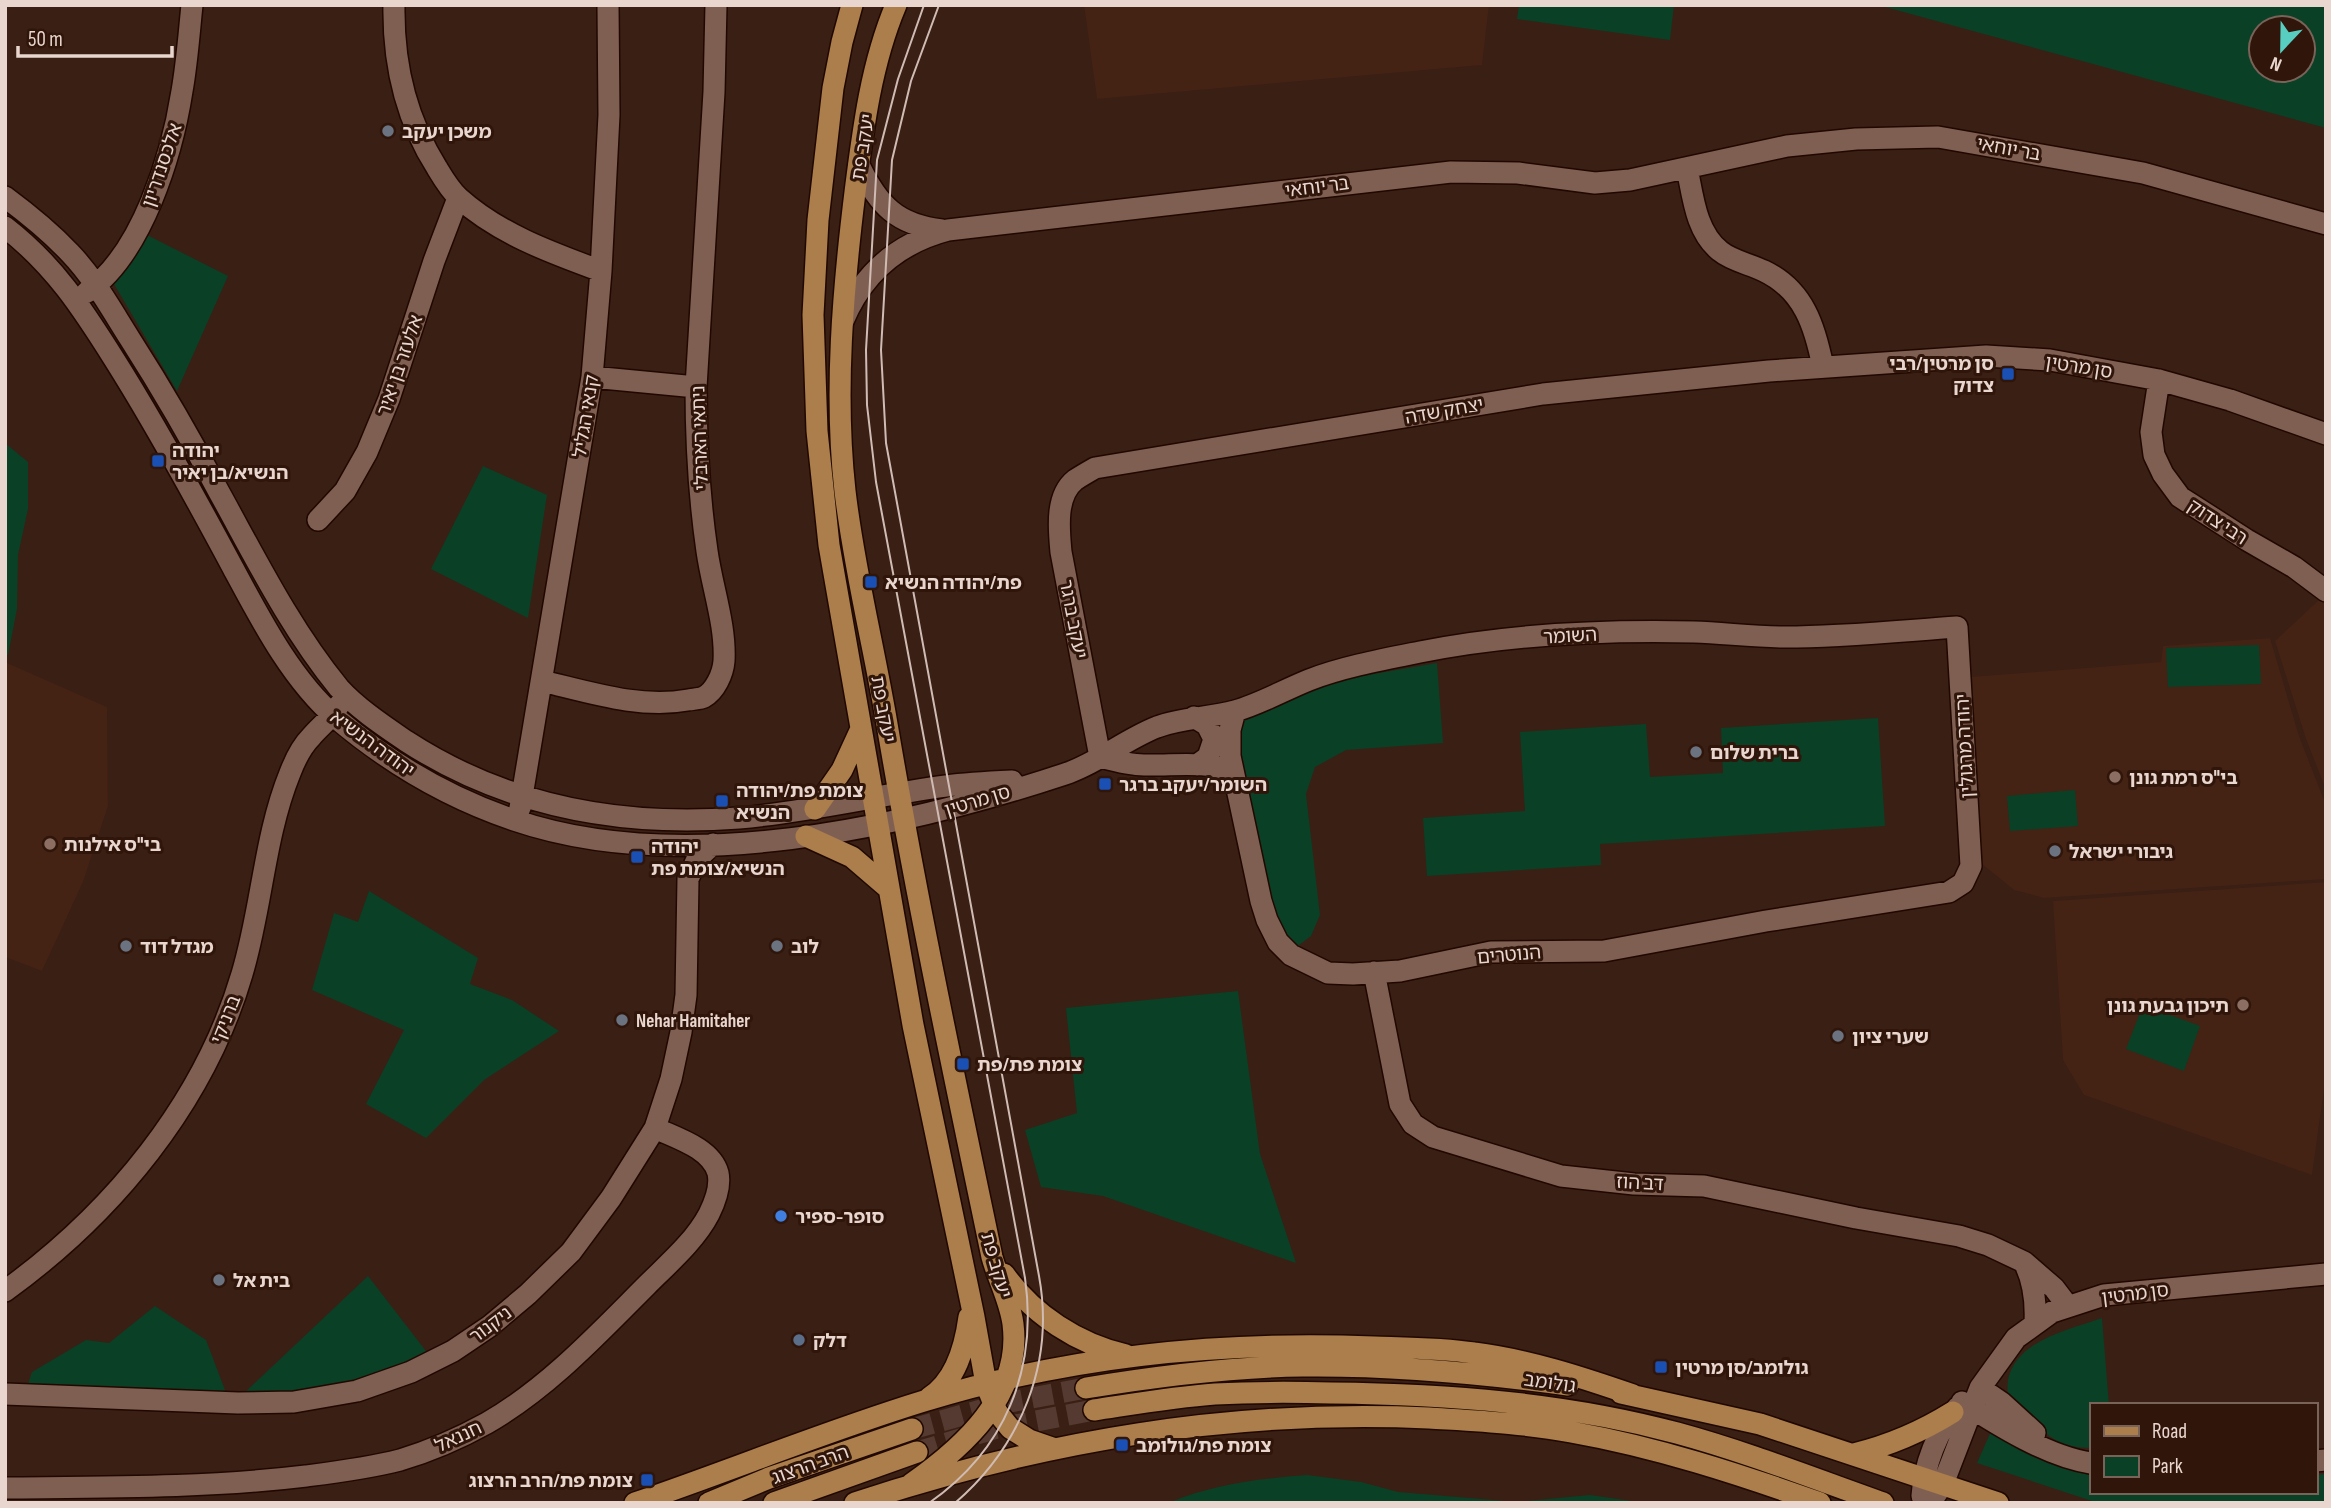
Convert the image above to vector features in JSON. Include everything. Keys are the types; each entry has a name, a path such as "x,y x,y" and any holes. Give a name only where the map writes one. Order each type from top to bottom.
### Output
{"main road":[{"name":"יעקב פת","path":"852,5 837,65 818,220 813,315 821,483 860,731 936,1143 968,1286 996,1381"},
{"name":"יעקב פת","path":"896,5 877,61 859,165 842,322 845,491 904,820 992,1257 1013,1324 1014,1345 996,1381 993,1405 982,1424 963,1444 911,1484"},
{"path":"815,808 842,770 860,731"},
{"path":"806,836 852,857 888,888"},
{"path":"992,1257 1018,1292 1056,1325 1099,1347 1139,1356"},
{"path":"924,1401 945,1385 962,1352 969,1319 968,1286"},
{"path":"635,1503 757,1457 924,1401 996,1381 1139,1356 1261,1346 1437,1350 1526,1362 1633,1395"},
{"name":"גולומב","path":"1086,1388 1236,1369 1301,1366 1373,1367 1505,1376 1633,1395 1760,1424 1998,1503"},
{"name":"גולומב","path":"1094,1410 1215,1394 1287,1392 1403,1395 1511,1402 1620,1420 1677,1433 1748,1455 1882,1503"},
{"path":"993,1405 1003,1420 1021,1436 1055,1449"},
{"path":"1854,1454 1892,1444 1963,1408"},
{"path":"855,1503 911,1484 1055,1449 1154,1430 1267,1419 1377,1416 1505,1423 1571,1432 1659,1452 1753,1479 1821,1503"},
{"name":"הרב הרצוג","path":"709,1503 769,1478 912,1429"},
{"name":"הרב הרצוג","path":"774,1503 917,1452"}],"street":[{"name":"אלכסנדריון","path":"76,300 96,286 123,253 142,220 166,161 182,90 192,5"},
{"path":"394,5 397,68 408,108 424,148 458,198 491,222 523,240 601,271"},
{"name":"קנאי הגליל","path":"516,821 523,798 592,377 609,116 608,5"},
{"name":"ניתאי הארבלי","path":"542,681 643,702 680,702 704,698 718,683 724,664 697,466 696,387 714,92 716,5"},
{"name":"בר יוחאי","path":"842,322 860,288 894,253 912,242 948,230 1438,173 1518,173 1595,183 1630,180 1787,146 1867,138 1938,136 2143,173 2326,224"},
{"name":"בר יוחאי","path":"859,165 874,193 897,216 921,227 948,230"},
{"path":"1687,168 1697,215 1707,236 1721,252 1783,282 1801,301 1811,318 1823,367"},
{"name":"יהודה הנשיא","path":"5,197 43,226 72,255 96,286 177,412 286,613 342,691 391,731 463,774 523,798 569,810 649,819 740,818 899,794"},
{"name":"אלעזר בן יאיר","path":"318,520 345,491 368,452 458,198"},
{"name":"יהודה הנשיא","path":"5,227 27,244 76,300 156,425 265,626 297,674 332,715 376,749 445,792 516,821 571,835 653,844 713,844 806,836 904,820"},
{"name":"סן מרטין","path":"1823,367 1986,356 2050,360 2159,380 2230,400 2326,434"},
{"name":"יצחק שדה","path":"1072,482 1095,468 1544,394 1823,367"},
{"path":"592,377 696,387"},
{"name":"רבי צדוק","path":"2159,380 2151,432 2154,455 2163,474 2180,497 2294,567 2326,591"},
{"name":"יעקב ברגר","path":"1072,482 1063,499 1061,511 1061,552 1100,757"},
{"name":"השומר","path":"1100,757 1136,736 1165,724 1235,711 1315,677 1437,649 1534,636 1587,633 1697,632 1788,637 1957,627"},
{"name":"יהודה מרגולין","path":"1957,627 1970,866"},
{"name":"ברניקי","path":"5,1291 46,1261 92,1217 166,1131 190,1097 228,1016 243,974 279,805 289,775 309,738 339,705 342,691"},
{"name":"הנוטרים","path":"1235,711 1229,743 1233,772 1267,920 1278,942 1291,955 1328,974 1400,971 1491,953 1604,951 1766,920 1950,892 1963,883 1970,866"},
{"path":"1194,717 1207,724 1214,739 1210,754 1198,765"},
{"path":"1100,757 1136,765 1198,765 1221,767 1233,772"},
{"name":"סן מרטין","path":"904,820 937,813 1072,771 1100,757"},
{"name":"סן מרטין","path":"899,794 948,786 1049,778"},
{"name":"ניקנור","path":"653,844 676,862 687,888"},
{"name":"ניקנור","path":"5,1394 238,1403 294,1402 357,1391 411,1372 453,1351 490,1326 562,1260 611,1198 655,1128 671,1079 686,995 687,888 693,865 713,844"},
{"name":"דב הוז","path":"1374,972 1401,1104 1413,1124 1433,1137 1561,1176 1634,1184 1704,1186 1856,1218 1959,1236 1988,1245 2024,1262 2054,1288 2067,1305"},
{"name":"חננאל","path":"5,1488 237,1482 353,1470 399,1460 444,1445 488,1422 529,1394 571,1359 681,1251 709,1216 719,1191 718,1172 707,1156 690,1144 655,1128"},
{"path":"2024,1262 2032,1279 2035,1295 2035,1322"},
{"name":"סן מרטין","path":"1922,1503 1961,1434 1963,1408 2016,1338 2035,1322 2067,1305 2104,1295 2326,1274"},
{"path":"1980,1388 2064,1457"},
{"path":"1963,1408 2064,1457 2090,1463"},
{"name":"סן מרטין","path":"1930,1503 1933,1481"}],"shaded area":[{"path":"1084,5 1489,5 1482,65 1097,99"},
{"path":"2323,596 2326,598 2326,790 2306,739 2275,641"},
{"path":"2270,638 2299,736 2326,805 2326,879 2044,898 2014,890 1977,860 1970,677 2161,662 2163,646"},
{"name":"בי\"ס אילנות","path":"5,662 107,707 108,806 83,882 42,971 5,957"},
{"path":"2326,882 2326,1075 2312,1175 2084,1095 2063,1060 2053,901"}],"green space":[{"path":"1519,5 1674,5 1670,40 1517,19"},
{"path":"1878,5 2326,5 2326,128"},
{"path":"147,235 228,276 177,391 111,279"},
{"path":"5,443 28,462 28,509 18,555 17,609 8,655 5,654"},
{"path":"483,466 547,495 528,618 431,569"},
{"path":"2259,645 2261,684 2168,687 2166,648"},
{"path":"1437,663 1443,743 1346,750 1315,767 1306,794 1320,915 1311,936 1291,951 1275,924 1238,754 1240,731 1248,711 1339,680"},
{"path":"1878,718 1885,826 1600,844 1601,865 1427,876 1423,818 1525,811 1520,732 1646,724 1650,777 1723,773 1721,728"},
{"path":"2075,790 2078,826 2010,831 2007,796"},
{"path":"369,891 478,958 470,984 512,1000 559,1031 484,1080 426,1138 366,1104 404,1030 312,990 334,913 358,922"},
{"path":"1238,991 1260,1154 1296,1263 1103,1196 1041,1187 1025,1130 1077,1113 1066,1008"},
{"path":"2143,1005 2200,1026 2184,1071 2126,1049"},
{"path":"368,1276 429,1355 371,1380 321,1390 241,1396"},
{"path":"155,1306 206,1340 228,1398 27,1387 32,1372 86,1340 109,1343"},
{"path":"2102,1318 2109,1403 2090,1403 2090,1448 2065,1444 2052,1437 2015,1406 2009,1397 2008,1380 2021,1355 2060,1332"},
{"path":"1992,1429 2052,1463 2090,1475 2090,1494 2317,1494 2317,1475 2326,1474 2326,1503 2098,1503 1977,1463"},
{"path":"1307,1475 1361,1482 1398,1492 1517,1502 1590,1495 1646,1503 1168,1503 1236,1483"}],"tunnel":[{"path":"912,1429 1010,1402 1086,1388"},
{"path":"917,1452 994,1429 1094,1410"}],"tram line":[{"path":"924,5 898,79 877,160 866,350 867,405 876,482 1025,1278 1028,1312 1026,1345 1020,1376 996,1433 978,1458 955,1482 929,1503"},
{"path":"939,5 911,81 892,160 881,350 886,443 1043,1308 1042,1340 1028,1401 998,1456 955,1503"}],"place":[{"name":"משכן יעקב","path":"388,131"},
{"name":"סן מרטין/רבי צדוק","path":"2008,374"},
{"name":"יהודה הנשיא/בן יאיר","path":"158,461"},
{"name":"פת/יהודה הנשיא","path":"871,582"},
{"name":"ברית שלום","path":"1696,752"},
{"name":"בי\"ס רמת גונן","path":"2115,777"},
{"name":"השומר/יעקב ברגר","path":"1105,784"},
{"name":"צומת פת/יהודה הנשיא","path":"722,801"},
{"name":"בי\"ס אילנות","path":"50,844"},
{"name":"גיבורי ישראל","path":"2055,851"},
{"name":"יהודה הנשיא/צומת פת","path":"637,857"},
{"name":"מגדל דוד","path":"126,946"},
{"name":"לוב","path":"777,946"},
{"name":"תיכון גבעת גונן","path":"2243,1005"},
{"name":"Nehar Hamitaher","path":"622,1020"},
{"name":"שערי ציון","path":"1838,1036"},
{"name":"צומת פת/פת","path":"963,1064"},
{"name":"סופר-ספיר","path":"781,1216"},
{"name":"בית אל","path":"219,1280"},
{"name":"דלק","path":"799,1340"},
{"name":"גולומב/סן מרטין","path":"1661,1367"},
{"name":"צומת פת/גולומב","path":"1122,1445"},
{"name":"צומת פת/הרב הרצוג","path":"647,1480"}]}
